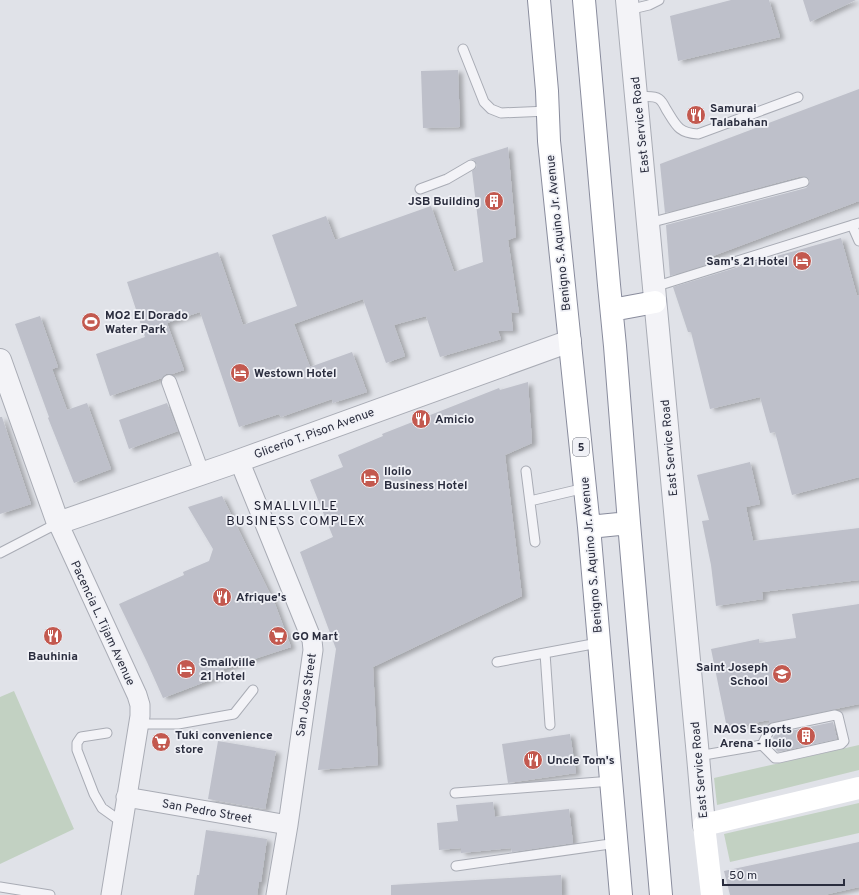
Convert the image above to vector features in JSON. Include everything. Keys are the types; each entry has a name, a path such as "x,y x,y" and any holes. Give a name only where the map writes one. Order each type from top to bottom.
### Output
{"main road":[{"name":"Benigno S. Aquino Jr. Avenue","path":"539,0 549,141 589,527 621,895"},
{"path":"584,0 608,284 612,310 661,895"},
{"path":"612,310 654,294"},
{"path":"589,527 629,523"},
{"path":"704,824 859,788"},
{"name":"East Service Road","path":"704,824 712,895"}],"street":[{"name":"East Service Road","path":"628,5 704,824"},
{"name":"Glicerio T. Pison Avenue","path":"58,523 239,460 570,341"},
{"name":"Pacencia L. Tijam Avenue","path":"0,360 58,523 137,695 140,705 139,724 111,895"},
{"path":"169,382 202,473"},
{"name":"San Jose Street","path":"239,460 312,640 313,650 288,825 276,895"},
{"name":"San Pedro Street","path":"126,797 288,825"}],"lane":[{"path":"628,5 659,0"},
{"path":"463,49 484,102 491,109 501,113 548,111"},
{"path":"637,97 653,97 658,99 663,103 677,126 682,131 698,134 798,97"},
{"path":"420,189 447,179 471,165"},
{"path":"649,223 804,182"},
{"path":"654,294 856,224 859,241"},
{"path":"526,470 535,542"},
{"path":"530,501 585,488"},
{"path":"0,553 58,523"},
{"path":"497,662 598,643"},
{"path":"545,653 550,725"},
{"path":"139,724 178,724 234,714 253,690"},
{"path":"835,715 838,716 844,741 841,744 779,758 775,758 762,745 769,731 773,728 835,715"},
{"path":"107,733 81,737 77,742 77,750 94,794 102,808 123,823"},
{"path":"698,756 762,745"},
{"path":"456,793 612,782"},
{"path":"456,866 617,843"},
{"path":"0,887 50,895"}],"green space":[{"path":"14,691 74,829 0,864 0,697"},
{"path":"859,745 859,770 717,805 714,778"},
{"path":"859,803 859,833 730,862 724,834"}],"building":[{"path":"731,0 769,0 780,37 678,61 670,16"},
{"path":"803,0 856,0 810,22"},
{"path":"458,70 460,127 423,128 421,71"},
{"path":"859,89 859,201 713,256 715,262 670,276 666,225 806,188 810,181 808,178 802,176 665,213 660,164"},
{"path":"508,147 516,237 508,240 519,313 511,312 513,331 498,331 501,339 440,357 426,316 394,325 405,356 386,363 363,299 294,324 310,367 352,352 367,392 333,403 332,399 281,417 279,414 239,427 200,312 167,323 184,370 172,374 166,374 162,378 110,396 96,354 145,337 127,282 218,252 243,325 297,306 272,235 326,216 335,240 431,206 454,272 483,262 472,171 477,165 474,160 470,159"},
{"path":"841,238 857,296 859,295 859,477 792,495 775,432 770,433 760,397 710,409 691,332 688,332 673,287"},
{"path":"40,316 58,367 52,369 67,410 87,403 111,469 74,483 48,418 49,417 15,324"},
{"path":"528,382 532,443 505,455 522,596 373,667 378,765 318,770 336,649 300,552 333,537 310,480 343,467 338,455 383,436 382,434 499,388 500,390"},
{"path":"167,403 178,431 129,449 119,420"},
{"path":"0,417 2,417 31,504 0,514"},
{"path":"750,462 760,504 746,507 753,541 859,528 859,580 762,592 763,599 716,606 711,565 702,521 709,520 697,475"},
{"path":"222,496 275,604 291,647 221,670 223,675 163,698 119,604 184,575 183,572 209,561 213,549 188,507"},
{"name":"Saint Joseph School","path":"859,604 859,704 769,723 769,720 727,728 711,649 759,639 759,643 796,638 792,614"},
{"name":"NAOS Esports Arena - Iloilo","path":"833,722 837,739 778,752 776,750 773,737 776,734"},
{"path":"570,734 576,773 508,783 502,744"},
{"path":"218,741 276,751 265,809 208,799"},
{"path":"493,802 495,817 569,809 573,843 512,852 511,848 461,853 461,848 439,850 437,823 458,821 456,805"},
{"path":"206,830 267,839 261,882 259,882 257,895 194,895 197,875 199,875"},
{"path":"859,842 859,887 824,895 730,895 724,871"},
{"path":"561,875 562,895 391,895 391,885"}],"place":[{"name":"Samurai Talabahan","path":"696,115"},
{"name":"JSB Building","path":"494,201"},
{"name":"Sam's 21 Hotel","path":"802,261"},
{"name":"MO2 El Dorado Water Park","path":"91,322"},
{"name":"Westown Hotel","path":"240,373"},
{"name":"Amicio","path":"421,419"},
{"name":"Iloilo Business Hotel","path":"370,478"},
{"name":"Afrique's","path":"222,597"},
{"name":"Bauhinia","path":"53,636"},
{"name":"GO Mart","path":"278,636"},
{"name":"Smallville 21 Hotel","path":"186,669"},
{"name":"Saint Joseph School","path":"782,674"},
{"name":"NAOS Esports Arena - Iloilo","path":"806,736"},
{"name":"Tuki convenience store","path":"161,742"},
{"name":"Uncle Tom's","path":"533,760"}],"district":[{"name":"SMALLVILLE BUSINESS COMPLEX","path":"296,512"}]}
